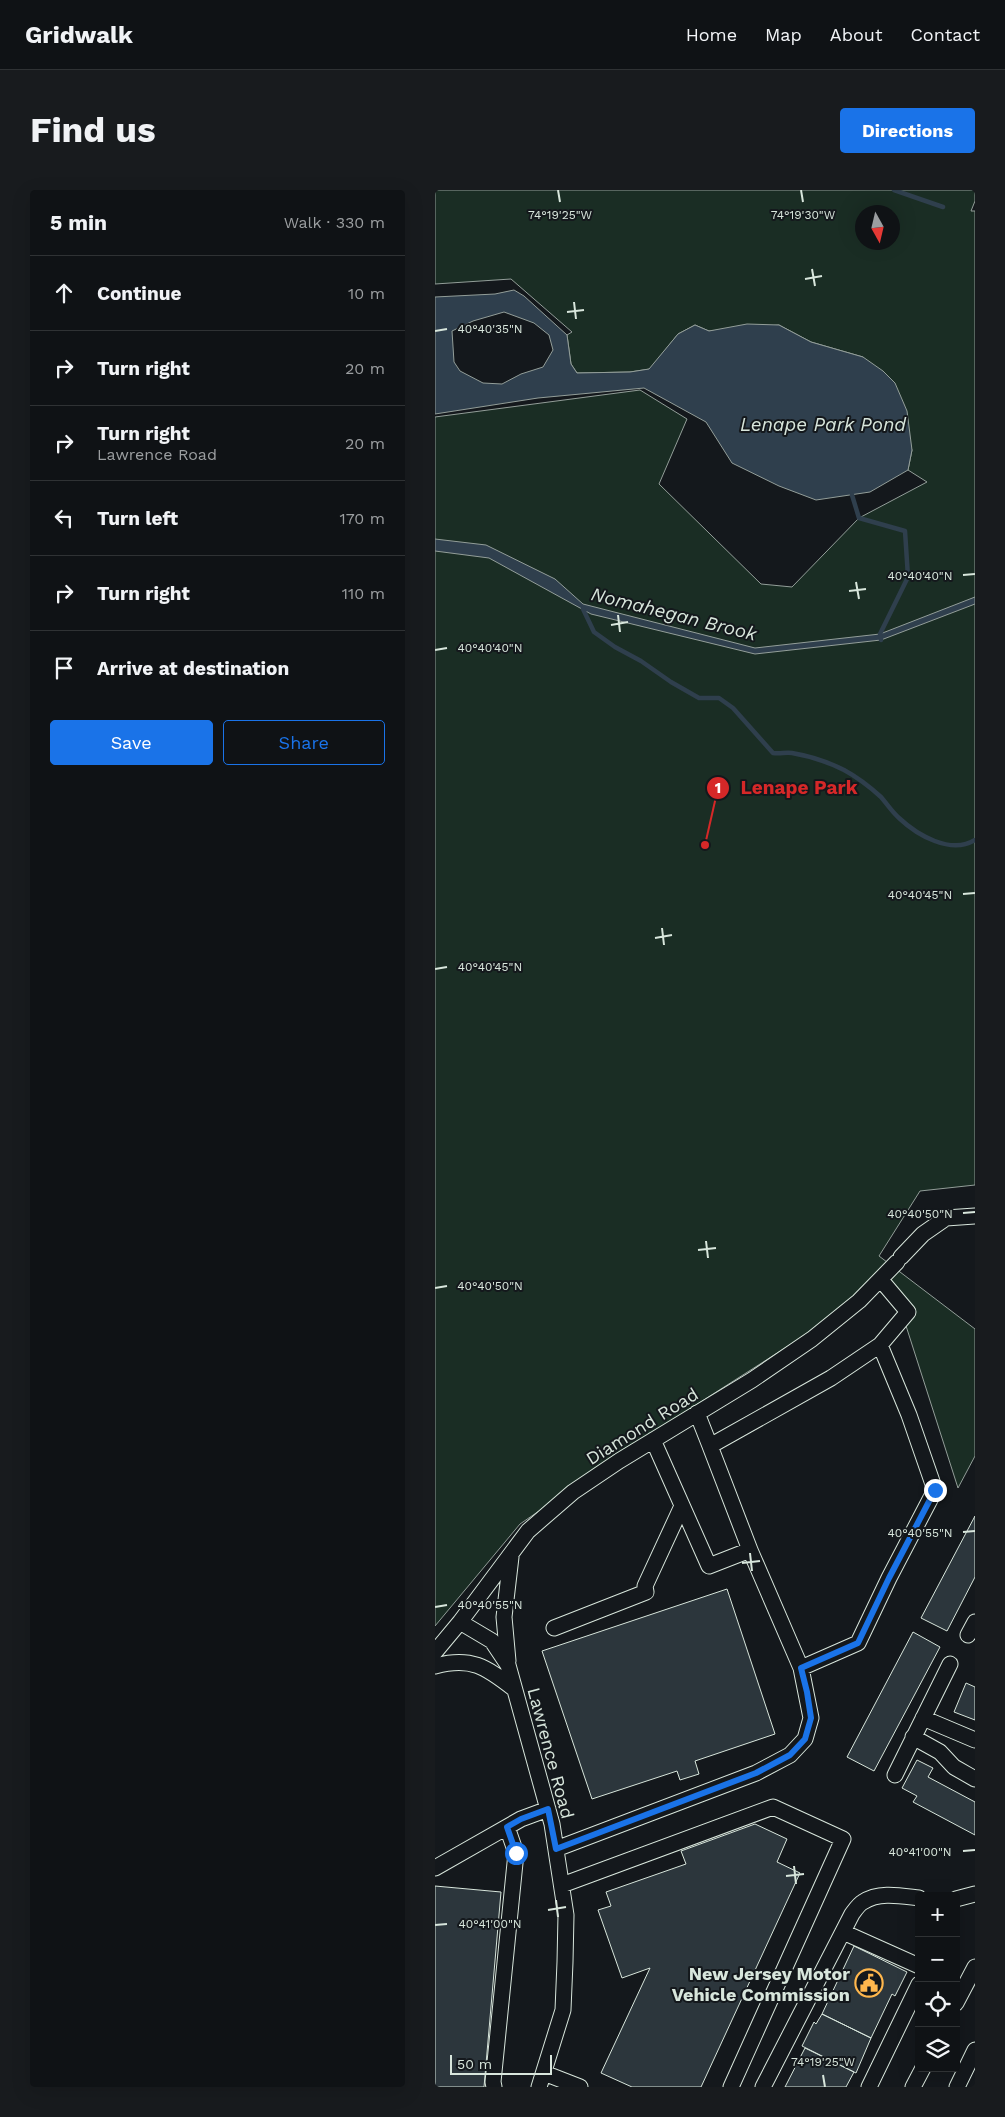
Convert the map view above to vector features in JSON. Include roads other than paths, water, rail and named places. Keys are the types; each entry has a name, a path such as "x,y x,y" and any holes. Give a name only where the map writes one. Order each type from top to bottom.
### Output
{"street":[{"name":"Diamond Road","path":"435,1652 460,1622 528,1531 573,1492 619,1461 752,1380 812,1339 859,1302 923,1234 946,1218 975,1216"},
{"path":"710,1446 831,1378 880,1345 908,1312 881,1280"},
{"path":"801,1668 858,1643 889,1578 935,1490 909,1415 880,1345"},
{"path":"556,1849 756,1773 790,1755 805,1739 811,1718 801,1668 750,1550 697,1413"},
{"path":"653,1440 709,1566 750,1550"},
{"path":"554,1628 646,1592 645,1586 682,1506"},
{"name":"Lawrence Road","path":"511,1553 504,1617 508,1664 513,1688 548,1809 566,1915 563,2010 541,2080"},
{"name":"Lawrence Road","path":"460,1622 492,1641 508,1664"},
{"path":"435,1666 465,1662 480,1665 493,1672 513,1688"},
{"path":"895,1775 950,1664"},
{"path":"923,1718 975,1740"},
{"path":"913,1737 940,1752 954,1767 975,1779"},
{"path":"561,1885 773,1807 843,1839 731,2087"},
{"path":"435,1868 521,1819 548,1809"},
{"path":"495,2087 493,2082 516,1853 507,1827"},
{"path":"960,1898 975,1894"},
{"path":"763,2087 852,1914 863,1902 879,1896 893,1895 915,1898"},
{"path":"843,1932 915,1964"},
{"path":"960,1995 975,1966"},
{"path":"869,2087 915,1992"},
{"path":"957,2087 975,2050"},
{"path":"913,2087 921,2072"},
{"path":"541,2080 580,2087"}],"water":[{"name":"Lenape Park Pond","path":"514,290 524,296 567,335 571,364 577,373 630,372 649,369 678,334 695,325 709,331 747,324 779,325 811,342 863,357 883,371 895,383 907,411 912,450 908,470 870,492 816,500 779,486 732,463 706,422 644,388 538,398 435,414 435,297 495,294","holes":["504,312 534,323 549,335 553,350 543,367 521,374 502,384 483,383 460,371 454,362 452,331 473,321"]},
{"path":"435,539 486,545 555,579 583,604 755,648 880,634 975,597 975,604 881,640 755,654 591,614 489,558 435,551"}],"waterway":[{"path":"894,190 943,207"},
{"path":"852,495 859,518 905,531 908,577 880,634 881,640"},
{"name":"Nomahegan Brook","path":"583,609 594,632 615,647 641,661 671,682 699,698 719,698 733,708 773,753 790,753 805,756 844,770 877,793 906,824 935,841 956,845 966,844 975,840"}],"place":[{"name":"Lenape Park","path":"705,845"},
{"name":"New Jersey Motor Vehicle Commission","path":"869,1983"}]}
